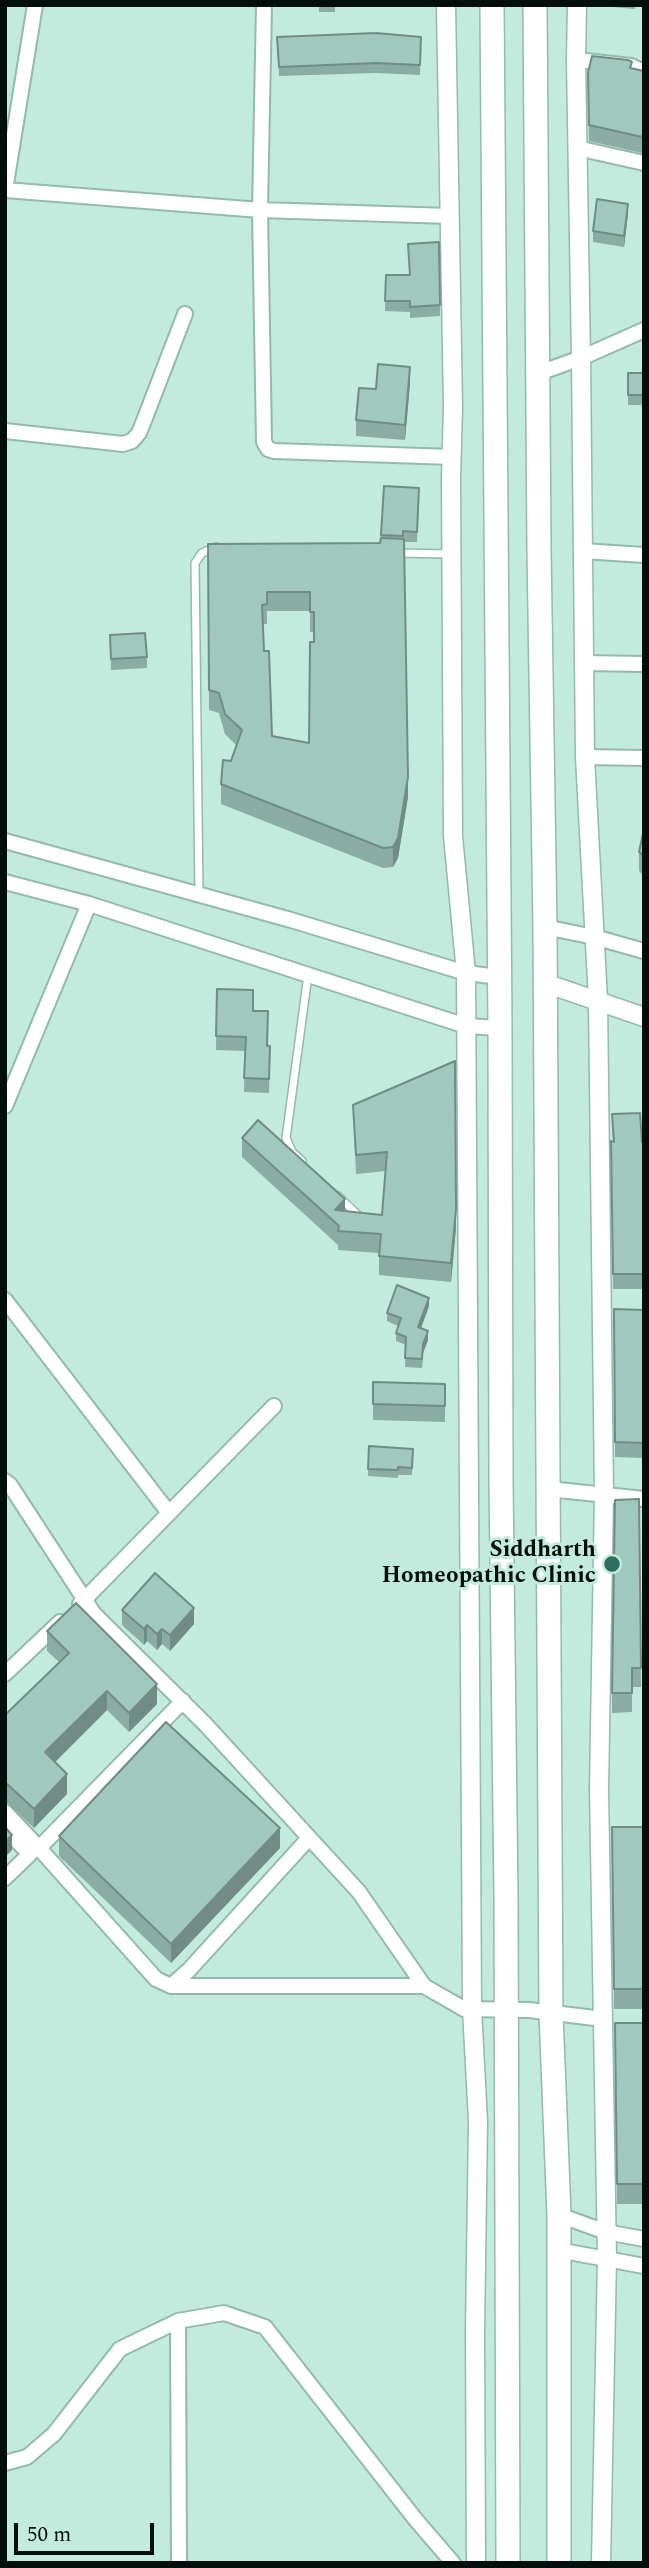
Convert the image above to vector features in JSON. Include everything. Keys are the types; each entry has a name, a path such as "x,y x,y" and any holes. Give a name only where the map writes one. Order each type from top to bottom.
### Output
{"main road":[{"path":"492,5 506,1896 508,2563"},
{"path":"535,5 545,927 551,2013 559,2215 559,2563"}],"street":[{"path":"35,5 5,190 260,210 450,216"},
{"path":"264,5 260,210 264,442 268,449 452,457"},
{"path":"446,5 450,216 453,836 466,973 472,2009 478,2121 476,2563"},
{"path":"577,5 584,757 598,1000 604,1494 599,1789 607,2258 601,2563"},
{"path":"576,60 631,66 644,72"},
{"path":"577,148 644,163"},
{"path":"5,431 123,444 132,441 139,433 185,314"},
{"path":"539,373 582,358 644,330"},
{"path":"583,551 644,555"},
{"path":"584,663 644,664"},
{"path":"584,757 644,758"},
{"path":"5,841 466,973 499,978"},
{"path":"5,882 89,904 466,1026 500,1028"},
{"path":"5,1105 89,904"},
{"path":"545,927 644,951"},
{"path":"545,983 644,1017"},
{"path":"5,1300 169,1513"},
{"path":"5,1674 85,1599 274,1406"},
{"path":"5,1481 94,1614 183,1701 359,1892 424,1986 464,2009 505,2009 603,2020"},
{"path":"470,1482 501,1483"},
{"path":"549,1489 644,1499"},
{"path":"39,1848 183,1701"},
{"path":"5,1812 156,1979 171,1986 424,1986"},
{"path":"5,1829 30,1853 5,1878"},
{"path":"171,1986 189,1970 309,1838"},
{"path":"559,2215 606,2232 644,2239"},
{"path":"558,2250 644,2266"},
{"path":"5,2463 27,2458 54,2434 120,2349 178,2321 223,2313 265,2327 453,2563"},
{"path":"178,2321 179,2563"}],"lane":[{"path":"199,895 195,563 197,558 209,549 227,548"},
{"path":"390,553 451,554"},
{"path":"308,975 286,1138 292,1152 310,1169"},
{"path":"328,1186 363,1220"}],"building":[{"path":"376,33 421,37 420,65 376,63 279,67 277,37"},
{"path":"592,56 628,60 632,62 630,68 644,71 642,137 589,125 588,73"},
{"path":"597,199 628,204 624,236 593,231"},
{"path":"439,242 440,305 410,307 410,301 385,301 386,275 410,275 408,244"},
{"path":"378,364 410,367 405,425 356,420 359,388 376,389"},
{"path":"628,373 644,373 644,395 628,395"},
{"path":"384,486 419,488 417,532 403,531 403,536 381,535"},
{"path":"381,538 404,539 408,777 398,838 393,847 383,848 221,784 223,760 231,761 242,730 225,714 219,693 209,690 208,544 380,543","holes":["267,592 310,592 310,612 314,612 314,642 310,642 309,743 272,736 269,651 264,651 262,605 267,604"]},
{"path":"145,633 147,657 111,659 110,635"},
{"path":"644,829 644,856 639,852"},
{"path":"217,989 253,990 253,1011 268,1011 269,1079 244,1078 246,1037 216,1036"},
{"path":"455,1061 456,1209 451,1263 379,1256 381,1234 338,1231 339,1226 242,1138 258,1120 345,1199 335,1210 382,1215 387,1152 356,1155 353,1105"},
{"path":"640,1113 644,1142 643,1274 613,1274 612,1114"},
{"path":"397,1285 429,1298 418,1327 428,1331 423,1344 422,1359 405,1358 406,1337 396,1333 401,1318 387,1313"},
{"path":"614,1309 644,1310 644,1443 615,1442"},
{"path":"373,1382 445,1384 445,1406 373,1404"},
{"path":"369,1446 413,1449 412,1468 368,1469"},
{"path":"639,1499 641,1668 632,1668 632,1693 612,1693 615,1500"},
{"path":"155,1573 194,1608 170,1635 162,1629 157,1634 147,1625 144,1629 122,1610"},
{"path":"76,1603 157,1684 129,1713 107,1691 45,1752 67,1774 34,1809 5,1782 5,1715 69,1653 47,1631"},
{"path":"166,1722 280,1828 171,1944 59,1836"},
{"path":"5,1827 12,1835 5,1842"},
{"path":"612,1827 644,1827 644,1989 614,1989"},
{"path":"615,2023 644,2023 644,2184 617,2184"}],"place":[{"name":"Siddharth Homeopathic Clinic","path":"612,1564"}]}
